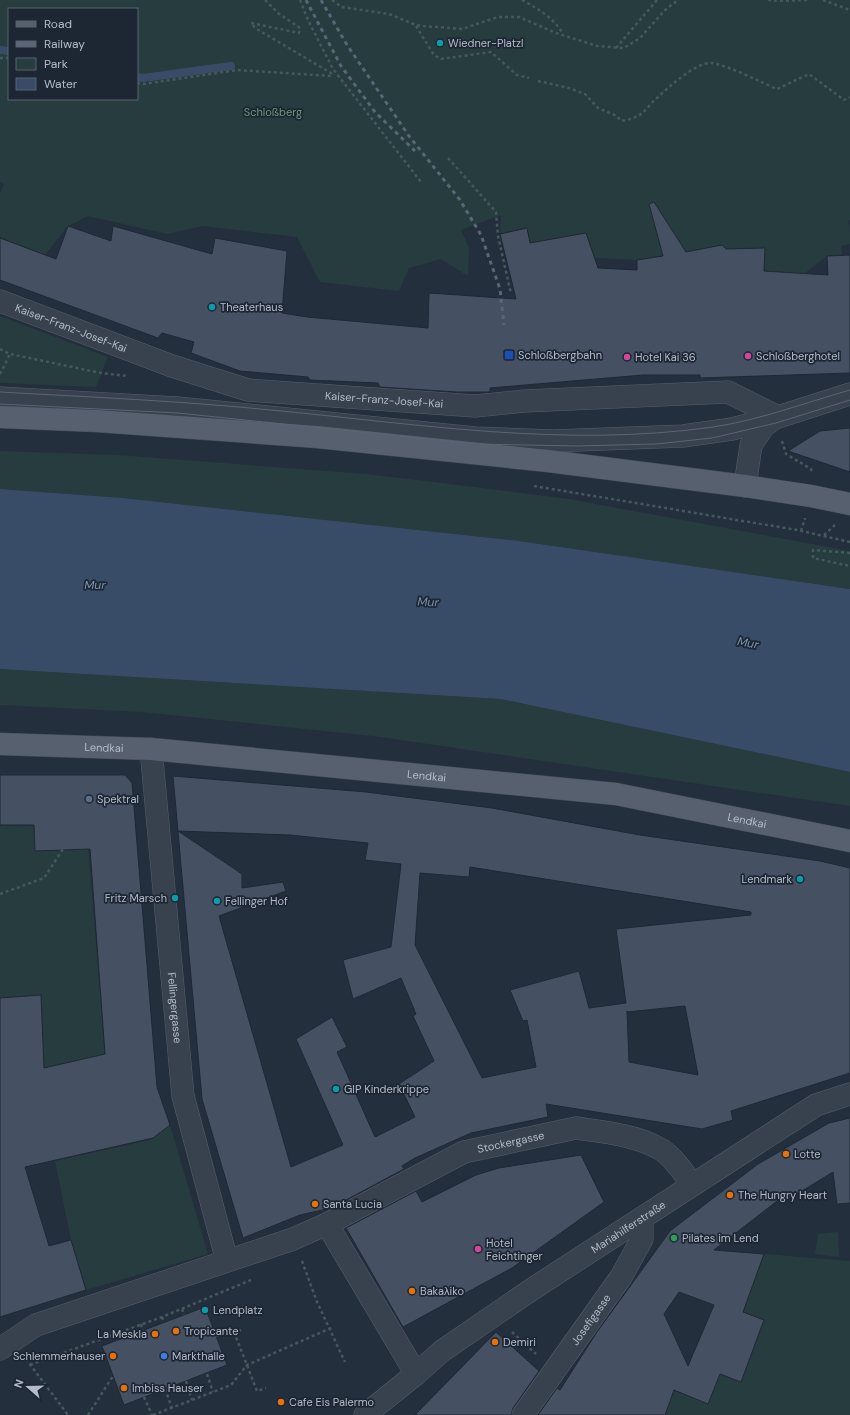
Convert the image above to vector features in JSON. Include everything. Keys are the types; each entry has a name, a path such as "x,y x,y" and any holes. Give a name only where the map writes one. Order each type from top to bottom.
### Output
{"main road":[{"path":"0,417 97,421 317,437 548,461 745,486 812,496 850,504"},
{"name":"Lendkai","path":"0,744 151,749 616,794 850,841"}],"street":[{"name":"Kaiser-Franz-Josef-Kai","path":"0,301 172,366 248,390 475,406 525,401 728,392 774,414 775,418"},
{"path":"0,398 178,408 475,438 553,441 683,436 732,429 775,418 850,394"},
{"path":"745,486 751,445 764,426 775,418"},
{"name":"Fellingergasse","path":"151,749 183,1096 227,1261"},
{"name":"Mariahilferstraße","path":"416,1374 442,1351 534,1288 816,1105 850,1094"},
{"name":"Stockergasse","path":"327,1224 464,1152 576,1128 616,1134 650,1144 663,1151 676,1164 692,1185"},
{"name":"Josefigasse","path":"523,1415 621,1277 642,1239 642,1218"},
{"path":"0,1349 36,1325 227,1261 293,1238 327,1224 416,1374 365,1415"}],"path":[{"path":"138,83 144,84 237,70 331,76 331,73 255,28 251,23 299,33 300,28 278,13 265,0"},
{"path":"300,0 308,20 333,68 421,182"},
{"path":"332,0 342,7 389,14 416,25 456,29 467,28 498,17 519,17 534,22 551,31 597,46 616,48 624,48 640,38 665,10 678,0"},
{"path":"522,0 544,13 560,28 564,34"},
{"path":"616,48 656,0"},
{"path":"768,0 778,2 807,0"},
{"path":"823,0 850,10"},
{"path":"416,25 422,38 434,55 441,59 491,52 517,75 529,78"},
{"path":"538,81 569,88 585,94 598,108 617,116 621,121 641,116 657,98 684,76 696,68 711,63 733,70 777,89 809,74 844,100 850,97"},
{"path":"448,158 496,212 498,236 511,294"},
{"path":"0,349 10,354 101,373"},
{"path":"0,375 10,354"},
{"path":"783,443 786,454 811,469"},
{"path":"528,485 824,536 850,542"},
{"path":"850,553 813,550 813,558 850,566"},
{"path":"0,894 44,878 63,849"},
{"path":"295,1262 301,1259 317,1302 331,1328 344,1362"},
{"path":"30,1365 162,1317 256,1278"},
{"path":"182,1309 184,1315"},
{"path":"162,1317 164,1322"},
{"path":"141,1324 143,1330"},
{"path":"144,1397 152,1415 172,1408 231,1385 247,1365 331,1328"},
{"path":"507,1328 540,1358"},
{"path":"216,1336 241,1330"},
{"path":"120,1332 122,1338"},
{"path":"234,1332 258,1391 266,1388"},
{"path":"22,1355 68,1415"},
{"path":"206,1374 213,1392"},
{"path":"88,1415 113,1376"},
{"path":"186,1381 192,1400"},
{"path":"165,1389 172,1408"}],"green space":[{"name":"Schloßberg","path":"0,0 850,0 850,220 848,221 850,228 850,244 841,246 842,255 827,256 804,274 764,271 765,248 726,249 722,245 637,260 557,256 557,238 530,244 527,228 500,234 501,215 461,230 469,248 468,276 441,259 409,268 399,291 320,282 297,237 203,226 167,234 88,216 68,226 45,255 0,237 0,193 4,184 0,182"},
{"path":"0,316 108,357 96,387 0,383"},
{"path":"0,451 118,455 366,474 569,499 850,551 850,589 519,541 123,498 0,489"},
{"path":"0,669 501,699 850,772 850,806 373,736 142,712 0,705"},
{"path":"0,825 62,827 88,845 105,1054 44,1068 41,995 0,998"},
{"path":"170,1125 208,1254 86,1290 71,1240 55,1161 150,1140"},
{"path":"838,1232 839,1257 815,1254 818,1234"},
{"path":"764,1254 850,1261 850,1415 665,1415 674,1390 708,1404 720,1374 741,1382 764,1320 743,1312"}],"water":[{"name":"Mur","path":"0,489 123,498 519,541 850,589 850,772 501,699 0,669"}],"building":[{"path":"654,202 686,252 722,245 726,249 765,248 764,271 828,275 827,256 850,255 850,373 700,378 700,375 643,375 490,388 490,392 457,392 380,387 378,383 310,380 308,377 240,371 191,353 194,342 162,333 158,338 0,280 0,238 56,259 68,226 111,241 113,226 212,254 215,238 287,251 282,313 307,317 428,328 429,293 516,299 500,234 527,228 530,243 586,233 598,268 637,270 637,260 663,256 649,204"},
{"path":"850,428 850,472 788,451 820,431"},
{"path":"0,775 125,775 132,783 157,1087 170,1125 153,1138 25,1167 49,1246 71,1240 86,1290 0,1317 0,998 41,995 44,1068 105,1054 90,849 35,851 34,825 0,825"},
{"path":"173,776 366,792 492,808 640,835 820,861 850,868 850,1073 731,1111 733,1120 702,1129 546,1104 548,1117 471,1133 415,1158 402,1166 404,1169 331,1208 300,1215 243,1238 202,1099","holes":["178,831 290,835 368,843 365,860 401,864 391,947 343,960 353,999 401,978 416,1014 413,1016 434,1061 399,1084 415,1117 375,1137 337,1052 347,1047 332,1017 296,1039 343,1145 291,1167 219,916 286,891 283,882 242,888 242,874","470,867 751,912 751,915 616,929 626,1003 589,1008 579,971 510,990 523,1021 527,1020 536,1067 482,1078 415,945 420,873 469,877","685,1006 698,1075 629,1062 627,1012"]},
{"path":"850,1118 850,1203 837,1204 833,1172 784,1202 781,1198 714,1250 764,1254 743,1312 764,1320 741,1382 720,1374 708,1404 674,1390 665,1415 538,1415 557,1388 560,1390 597,1332 670,1231 758,1164 829,1123","holes":["679,1292 714,1305 688,1366 664,1314"]},
{"path":"581,1155 604,1202 512,1268 403,1327 346,1228 416,1191 422,1202 476,1175 499,1168"},
{"name":"Markthalle","path":"205,1307 227,1365 124,1405 102,1346"},
{"path":"496,1332 539,1371 513,1408 511,1415 415,1415"}],"waterway":[{"path":"0,50 8,51"},
{"path":"138,77 143,78 231,66"}],"tram line":[{"path":"0,392 203,404 492,432 547,435 602,435 658,433 730,424 765,416 850,390"},
{"path":"0,404 178,413 475,444 577,446 656,444 712,438 776,423 850,400"}],"railway":[{"path":"306,0 341,66 375,112 415,151"},
{"path":"321,0 347,45 409,136 460,200 481,235 500,289 504,325"}],"place":[{"name":"Wiedner-Platzl","path":"440,43"},
{"name":"Theaterhaus","path":"212,307"},
{"name":"Schloßbergbahn","path":"509,355"},
{"name":"Schloßberghotel","path":"748,356"},
{"name":"Hotel Kai 36","path":"627,357"},
{"name":"Spektral","path":"89,799"},
{"name":"Lendmark","path":"800,879"},
{"name":"Fritz Marsch","path":"175,898"},
{"name":"Fellinger Hof","path":"217,901"},
{"name":"GIP Kinderkrippe","path":"336,1089"},
{"name":"Lotte","path":"786,1154"},
{"name":"The Hungry Heart","path":"730,1195"},
{"name":"Santa Lucia","path":"315,1204"},
{"name":"Pilates im Lend","path":"674,1238"},
{"name":"Hotel Feichtinger","path":"478,1249"},
{"name":"Bakaλiko","path":"412,1291"},
{"name":"Lendplatz","path":"205,1310"},
{"name":"Tropicante","path":"176,1331"},
{"name":"La Meskla","path":"155,1334"},
{"name":"Demiri","path":"495,1342"},
{"name":"Schlemmerhauser","path":"113,1356"},
{"name":"Markthalle","path":"164,1356"},
{"name":"Imbiss Hauser","path":"124,1388"},
{"name":"Cafe Eis Palermo","path":"281,1402"}]}
